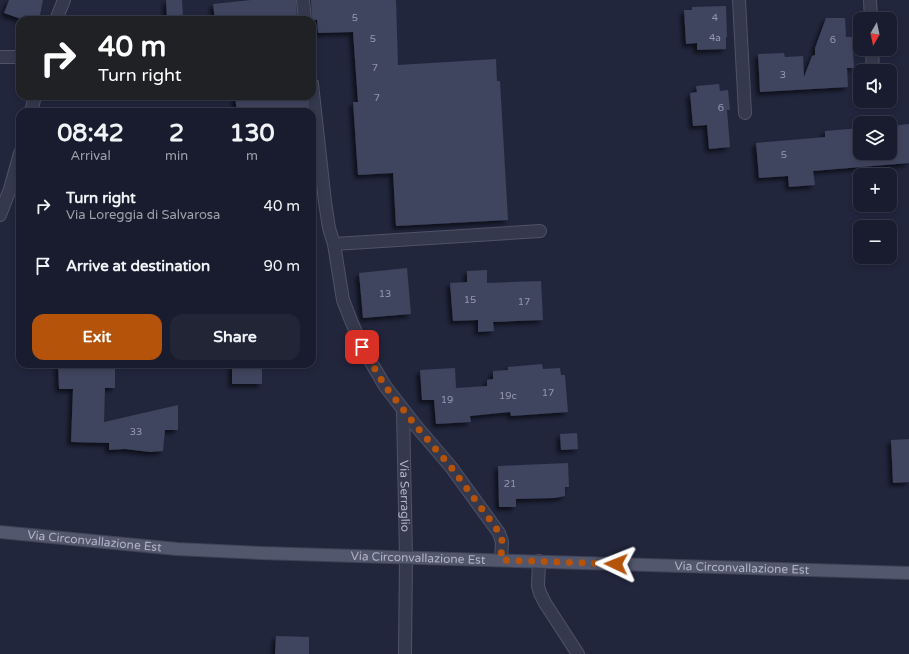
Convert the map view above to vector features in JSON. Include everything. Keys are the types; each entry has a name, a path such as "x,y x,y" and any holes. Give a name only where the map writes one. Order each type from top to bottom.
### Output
{"main road":[{"name":"Via Circonvallazione Est","path":"0,532 177,549 909,572"}],"street":[{"path":"58,16 64,0"},
{"path":"303,0 305,16"},
{"path":"739,0 745,113"},
{"path":"870,0 871,12"},
{"path":"0,57 16,57"},
{"path":"316,120 325,202 329,228 334,244 343,300 362,347 385,386 403,410 451,467 496,528 502,539 501,560"},
{"path":"0,215 10,189 16,167"},
{"path":"334,244 540,231"},
{"name":"Via Serraglio","path":"403,410 406,557 405,654"},
{"path":"538,561 538,586 542,597 578,654"}],"building":[{"path":"9,0 43,0 40,16 16,17 4,13"},
{"path":"166,0 182,0 183,16 167,16"},
{"path":"251,0 296,0 297,16 214,16 213,4"},
{"path":"311,0 396,0 398,65 496,59 497,81 500,81 508,220 396,226 393,173 358,175 353,102 358,102 353,32 318,33 316,16 312,16"},
{"path":"726,6 726,49 697,50 697,43 686,44 684,10 692,10 692,7"},
{"path":"826,18 845,18 846,37 852,37 854,64 853,68 847,68 848,87 760,92 758,54 784,53 785,57 803,56 804,77 812,56 815,55 815,48"},
{"path":"719,84 720,91 728,90 730,110 727,110 730,147 709,149 707,125 693,126 690,93 697,92 696,86"},
{"path":"236,100 306,100 308,108 236,108"},
{"path":"909,124 909,163 813,171 815,185 789,187 788,176 759,178 756,143 825,137 825,131 853,129 853,160 897,160 897,125"},
{"path":"407,268 411,314 363,318 359,273"},
{"path":"487,270 487,283 541,281 543,320 493,322 494,331 478,332 478,320 453,321 450,283 467,282 467,271"},
{"path":"542,364 543,369 560,368 561,375 565,375 568,412 511,416 510,412 470,416 471,422 436,424 434,400 422,400 420,370 455,368 456,388 487,386 487,380 493,379 493,371 508,370 508,367"},
{"path":"58,368 115,368 115,388 105,388 104,422 178,405 178,430 165,430 163,451 150,452 125,449 109,450 109,443 71,442 73,389 59,389"},
{"path":"232,368 262,368 262,384 232,384"},
{"path":"577,433 578,449 561,450 560,434"},
{"path":"909,439 909,482 893,483 891,440"},
{"path":"568,463 569,487 565,487 565,496 555,498 516,499 516,507 499,507 498,466"},
{"path":"276,636 309,637 309,654 275,654"}],"route":[{"path":"362,347 385,386 416,426 451,467 496,528 502,539 501,560 616,564"}]}
